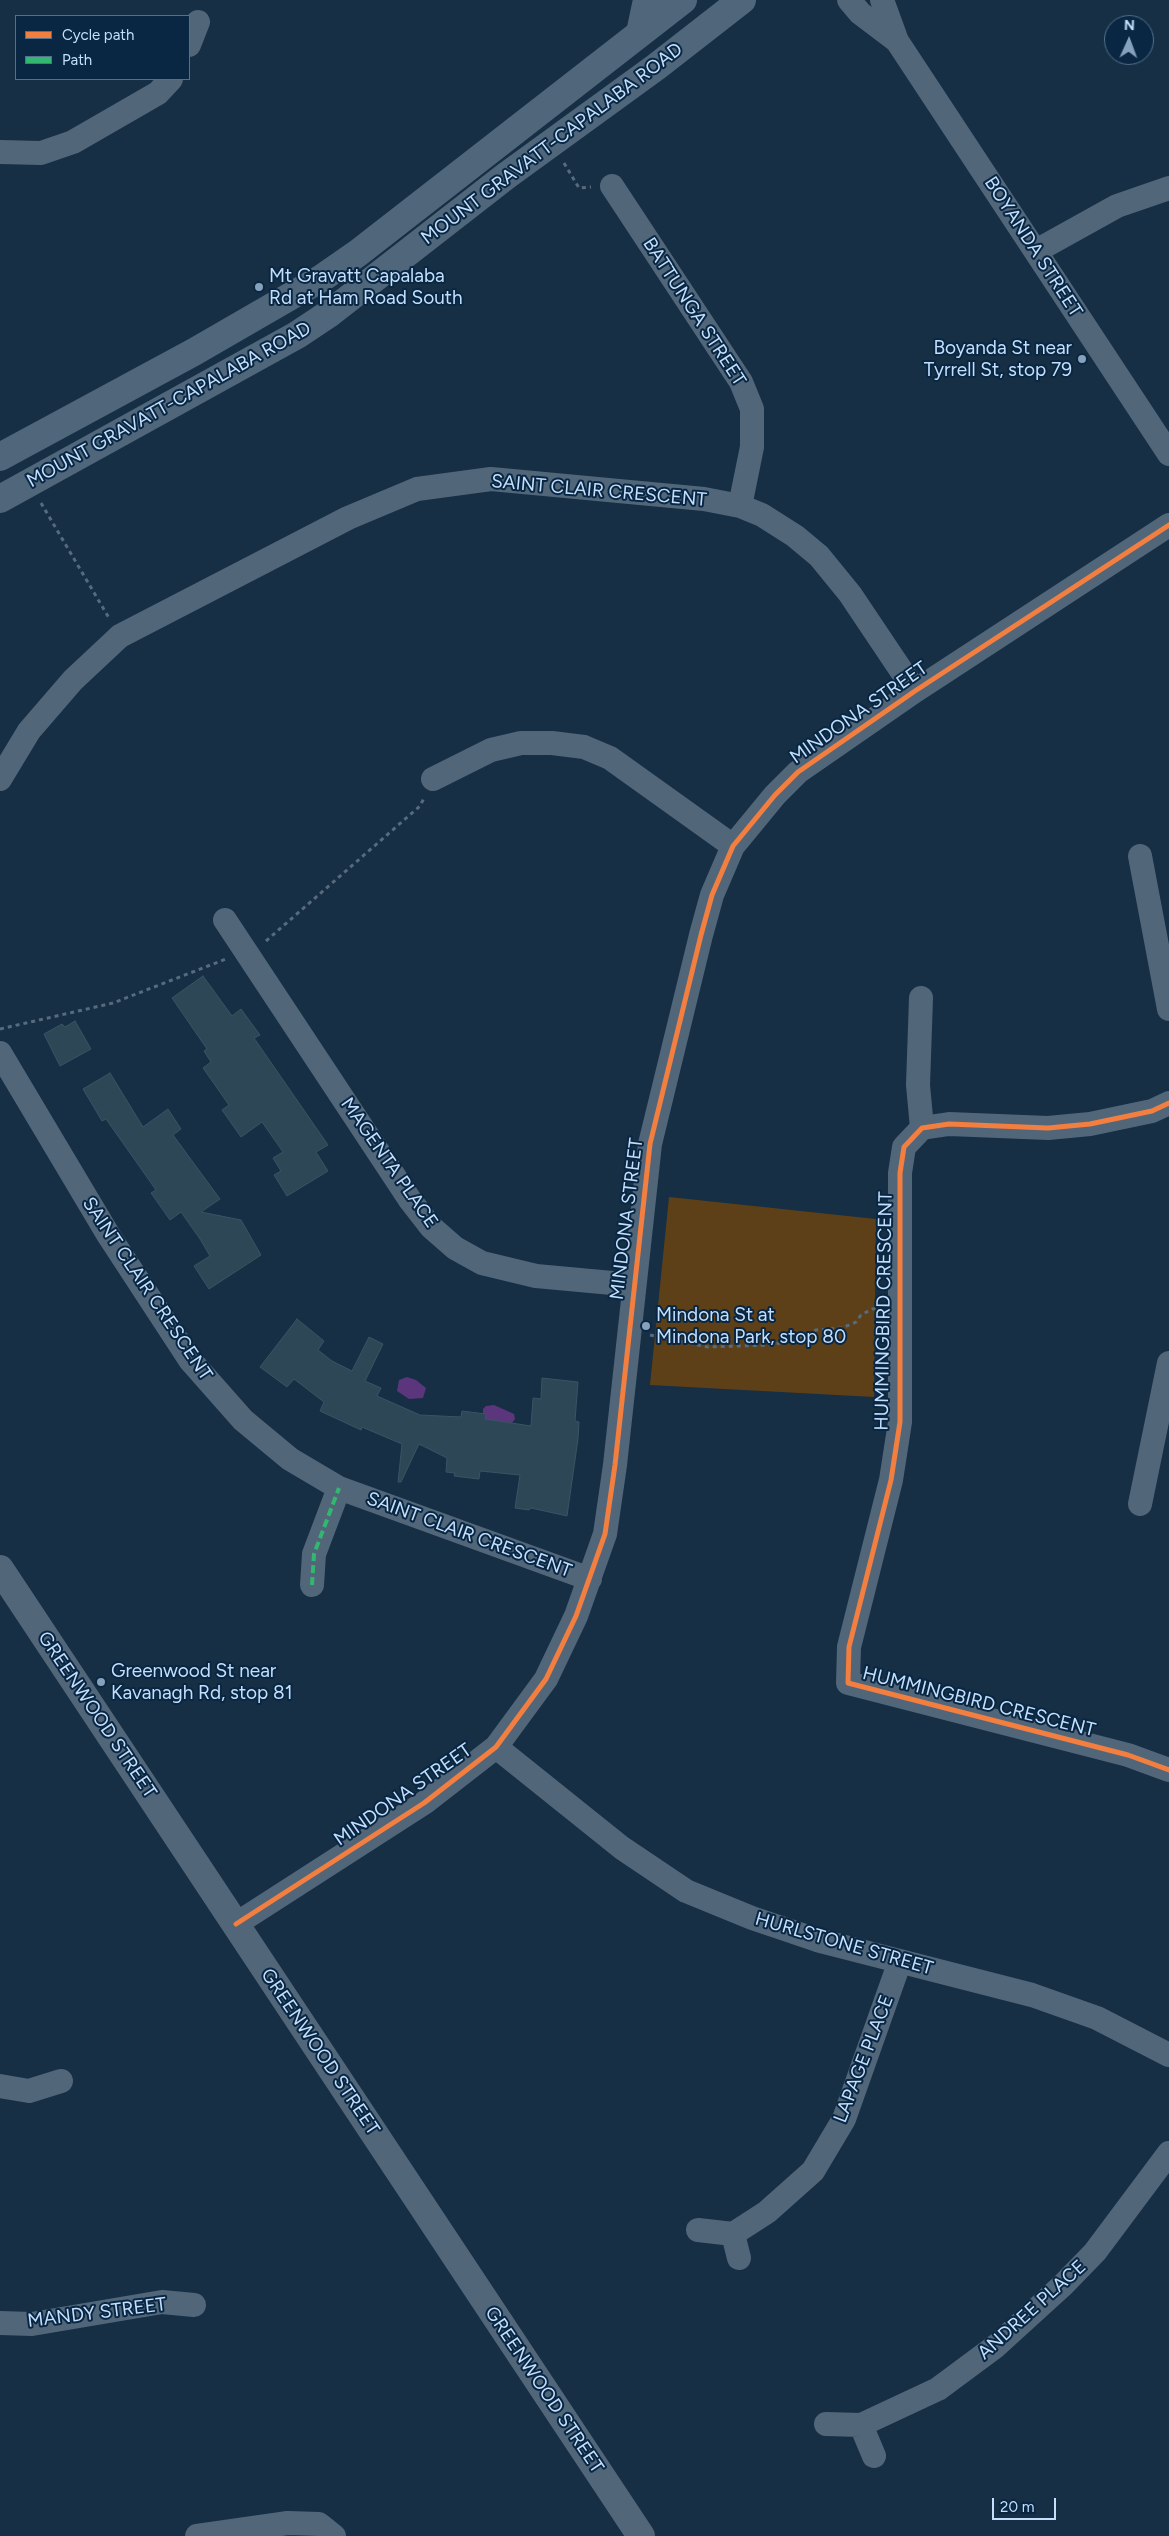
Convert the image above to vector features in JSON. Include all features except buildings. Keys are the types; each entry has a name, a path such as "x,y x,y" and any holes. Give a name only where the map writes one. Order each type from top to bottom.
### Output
{"highway":[{"path":"640,33 647,0"},
{"name":"MOUNT GRAVATT-CAPALABA ROAD","path":"0,457 194,352 322,278 366,247 683,0"},
{"name":"MOUNT GRAVATT-CAPALABA ROAD","path":"0,499 297,335 330,313 551,143 656,67 742,0"}],"street":[{"name":"BOYANDA STREET","path":"849,0 860,13 896,41"},
{"name":"BOYANDA STREET","path":"882,0 896,41 1169,454"},
{"path":"190,42 198,22"},
{"path":"0,152 41,154 73,142 158,93 170,80"},
{"name":"BATTUNGA STREET","path":"612,186 742,382 752,409 752,447 740,506"},
{"path":"1036,251 1117,206 1169,188"},
{"name":"SAINT CLAIR CRESCENT","path":"0,779 29,731 73,680 120,636 348,518 417,489 491,479 704,499 740,506 762,515 796,536 820,556 850,594 915,692"},
{"name":"MINDONA STREET","path":"236,1924 424,1803 496,1747 546,1679 576,1616 605,1534 650,1144 712,895 733,846 775,795 798,772 915,692 1169,525"},
{"path":"434,779 491,750 521,743 552,743 584,747 610,758 733,846"},
{"path":"1140,856 1169,1009"},
{"name":"MAGENTA PLACE","path":"225,920 410,1200 431,1227 455,1248 482,1264 536,1276 634,1285"},
{"path":"921,998 918,1085 922,1128 949,1124 1048,1128 1090,1124 1152,1111 1169,1102"},
{"name":"SAINT CLAIR CRESCENT","path":"0,1053 109,1236 190,1360 243,1420 290,1459 339,1488 590,1579"},
{"name":"HUMMINGBIRD CRESCENT","path":"922,1128 904,1147 900,1172 900,1422 891,1480 850,1647 848,1683 1128,1755 1169,1770"},
{"path":"1140,1504 1169,1363"},
{"path":"312,1586 314,1554 339,1488"},
{"name":"GREENWOOD STREET","path":"2,1575 236,1924 641,2536"},
{"name":"HURLSTONE STREET","path":"496,1747 622,1848 686,1891 752,1918 817,1940 1032,1995 1097,2018 1169,2055"},
{"name":"LAPAGE PLACE","path":"733,2234 767,2212 813,2171 844,2118 900,1961"},
{"path":"0,2086 29,2091 61,2081"},
{"name":"ANDREE PLACE","path":"826,2424 861,2425 938,2389 996,2346 1063,2285 1095,2252 1169,2154"},
{"path":"698,2230 733,2234 739,2258"},
{"name":"MANDY STREET","path":"0,2323 32,2324 162,2302 194,2305"},
{"path":"861,2425 874,2456"},
{"path":"197,2536 288,2523 319,2524 334,2536"}],"path":[{"path":"551,143 579,188 612,186"},
{"path":"39,498 120,636"},
{"path":"0,1029 113,1003 222,960 249,956 420,806 434,779"},
{"path":"649,1334 708,1348 771,1346 793,1340 816,1330 842,1328 856,1322 861,1315 872,1309 899,1307"}],"shaded area":[{"path":"669,1197 876,1219 874,1397 650,1385"},
{"path":"407,1377 416,1380 426,1388 423,1398 409,1399 397,1391 399,1380"},
{"path":"494,1405 514,1414 515,1419 512,1423 486,1420 483,1409 486,1406"}],"marked path":[{"path":"312,1585 314,1554 339,1488"}],"cycle path":[{"path":"236,1924 424,1803 496,1747 546,1679 576,1616 605,1534 615,1465 650,1144 712,895 733,846 775,795 798,772 915,691 1169,525"},
{"path":"1169,1103 1152,1111 1090,1124 1048,1128 949,1124 922,1128 904,1147 900,1173 900,1422 891,1480 849,1647 848,1683 1128,1755 1169,1770"}],"place":[{"name":"Mt Gravatt Capalaba Rd at Ham Road South","path":"259,287"},
{"name":"Boyanda St near Tyrrell St, stop 79","path":"1082,359"},
{"name":"Mindona St at Mindona Park, stop 80","path":"646,1326"},
{"name":"Greenwood St near Kavanagh Rd, stop 81","path":"101,1682"}]}
